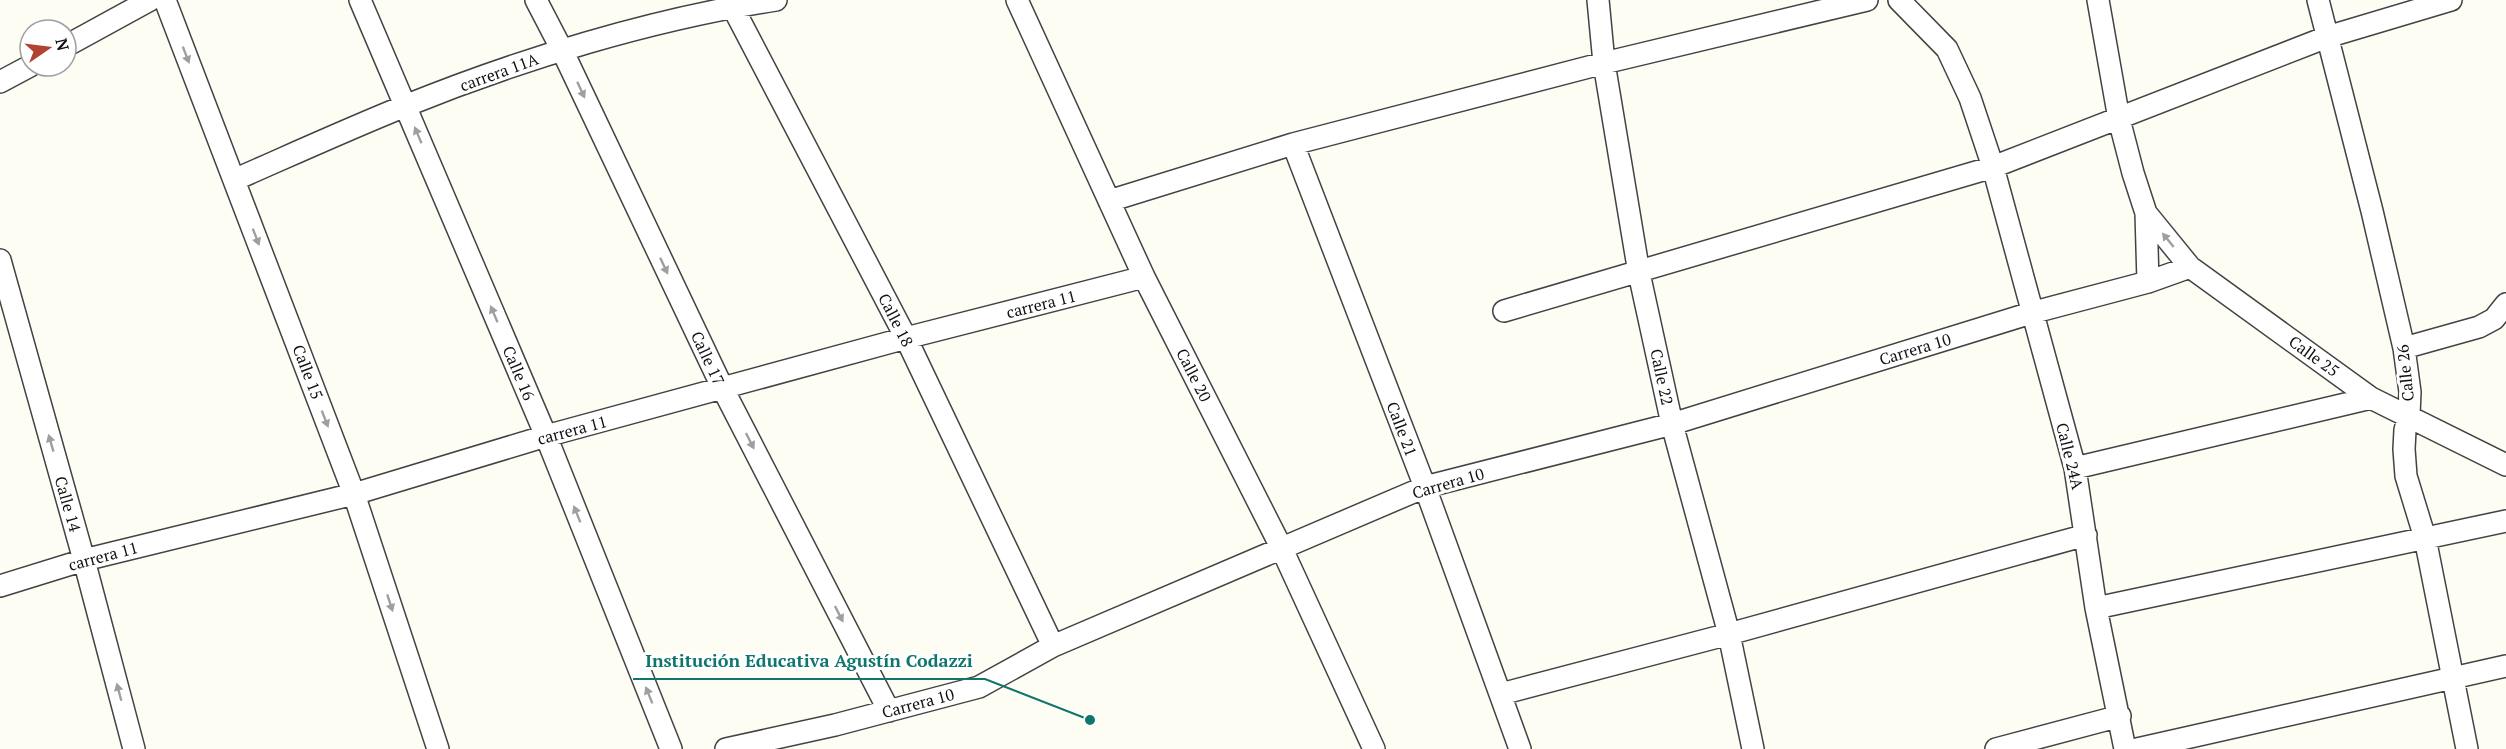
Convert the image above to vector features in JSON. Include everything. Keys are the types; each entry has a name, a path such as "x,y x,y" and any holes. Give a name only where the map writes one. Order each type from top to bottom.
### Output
{"street":[{"path":"78,39 150,0"},
{"name":"Calle 15","path":"165,0 354,494 438,749"},
{"name":"Calle 16","path":"360,0 546,436 671,749"},
{"name":"Calle 17","path":"536,0 562,50 723,390 890,711"},
{"name":"carrera 11A","path":"234,180 406,106 562,50 731,3 776,0"},
{"name":"Calle 20","path":"1017,0 1144,277 1281,547 1374,749"},
{"name":"Calle 22","path":"1598,0 1604,63 1640,273 1672,424 1729,634 1753,749"},
{"path":"1109,201 1293,144 1604,63 1867,0"},
{"name":"Calle 24A","path":"1899,0 1947,49 1970,98 1993,167 2075,468 2096,608 2125,749"},
{"name":"Calle 25","path":"2098,0 2119,119 2146,213 2148,282"},
{"name":"Calle 26","path":"2318,0 2372,211 2404,348 2410,393 2409,415 2404,430 2406,476 2425,538 2467,749"},
{"path":"1504,311 1640,273 1993,167 2327,37 2451,0"},
{"name":"Calle 18","path":"731,3 906,338 1053,646"},
{"path":"0,82 18,72"},
{"name":"Calle 21","path":"1293,144 1425,487 1520,749"},
{"name":"Calle 25","path":"2146,213 2190,267 2371,398 2506,465"},
{"name":"Calle 14","path":"0,260 134,749"},
{"name":"Carrera 10","path":"726,749 890,711 979,687 1053,646 1425,487 1672,424 2031,313 2148,282 2190,267"},
{"name":"carrera 11","path":"0,586 84,560 354,494 546,436 723,390 906,338 1144,277"},
{"path":"2404,348 2479,327 2494,319 2506,304"},
{"path":"2075,468 2371,398"},
{"path":"2096,608 2506,521"},
{"path":"1501,694 1729,634 2086,535"},
{"path":"2137,749 2506,666"},
{"path":"1996,749 2120,716"}],"place":[{"name":"Institución Educativa Agustín Codazzi","path":"1090,720"}]}
